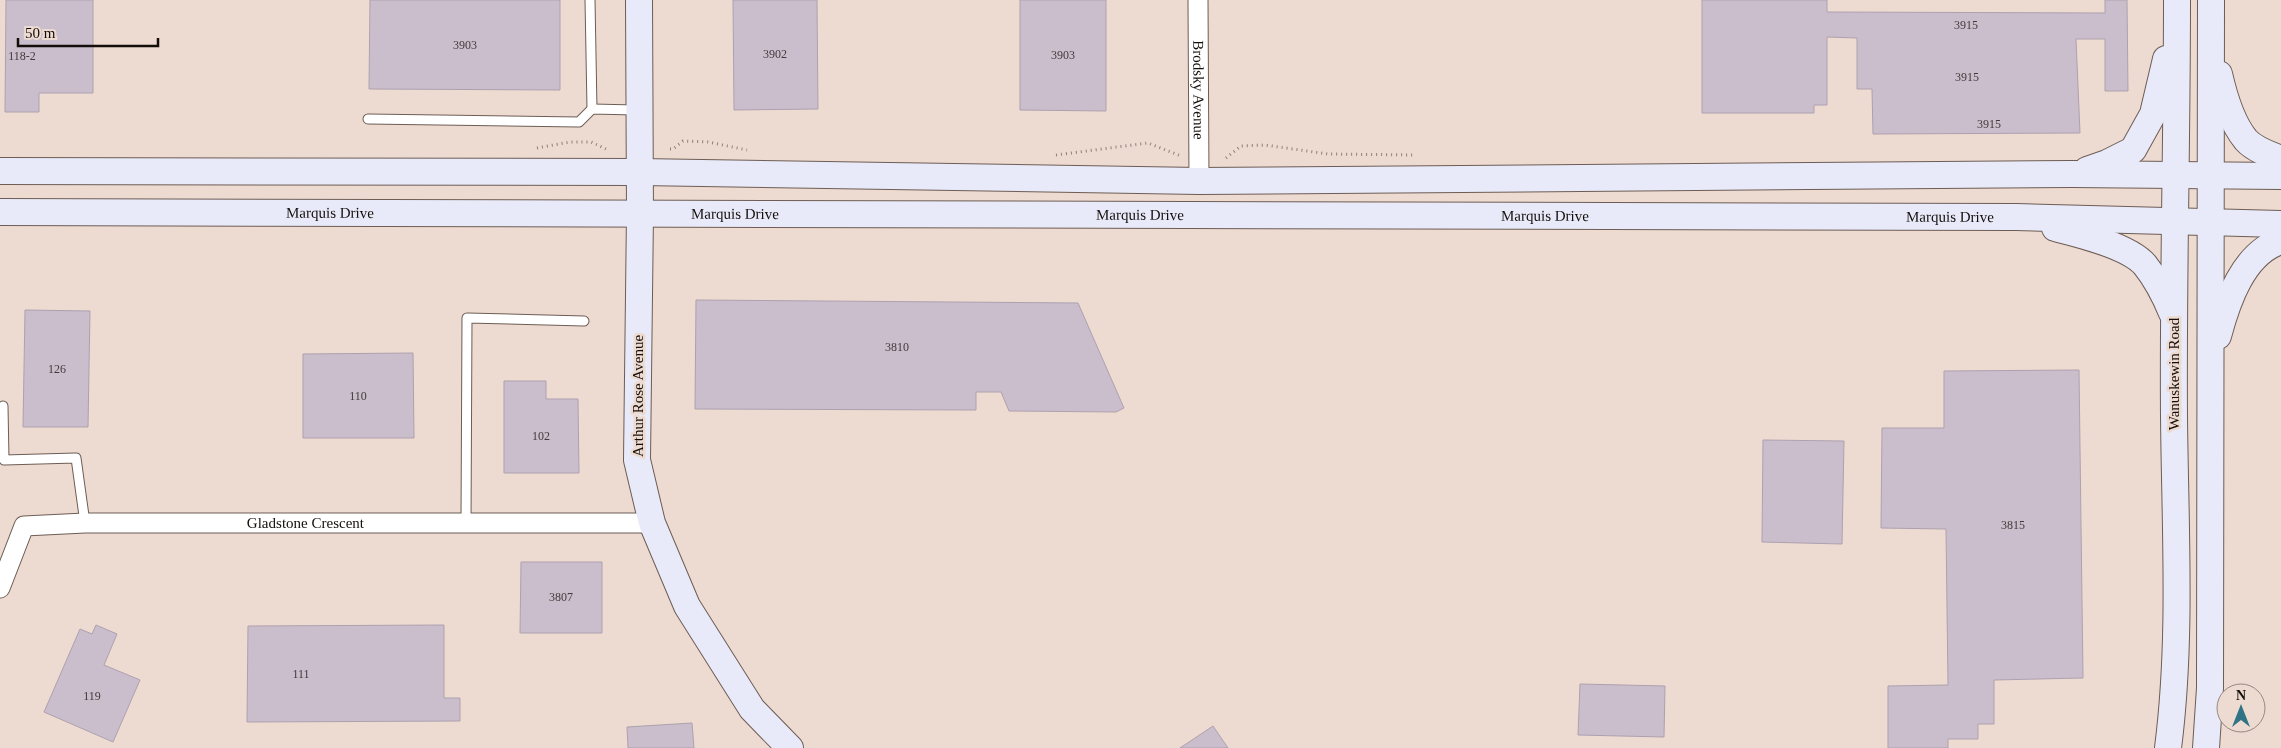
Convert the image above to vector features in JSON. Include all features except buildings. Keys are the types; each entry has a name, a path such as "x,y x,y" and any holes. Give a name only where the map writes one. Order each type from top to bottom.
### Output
{"main road":[{"name":"Arthur Rose Avenue","path":"639,0 640,213 637,460 652,523 692,614 752,709 790,748"},
{"path":"2206,748 2210,688 2211,0"},
{"path":"2072,174 2107,163 2133,150 2153,114 2177,6"},
{"name":"Wanuskewin Road","path":"2168,748 2172,718 2175,639 2174,316 2177,6"},
{"path":"2211,27 2228,108 2247,141 2270,155 2281,159"},
{"path":"0,171 639,161 1199,171 2281,176"},
{"name":"Marquis Drive","path":"0,212 2016,217 2281,224"},
{"path":"2016,217 2098,240 2124,251 2144,263 2161,289 2174,316"},
{"path":"2211,358 2224,315 2241,276 2254,259 2273,244 2281,241"}],"street":[{"name":"Brodsky Avenue","path":"1198,0 1199,171"},
{"name":"Gladstone Crescent","path":"0,588 24,526 85,523 652,523"}],"lane":[{"path":"368,120 579,122 592,109 590,0"},
{"path":"592,109 639,110"},
{"path":"466,523 467,318 584,321"},
{"path":"3,406 4,460 76,458 85,523"}],"path":[{"path":"531,150 570,142 591,142 639,161 673,149 682,141 708,142 751,151"},
{"path":"1052,155 1148,143 1171,153 1199,171 1226,158 1241,146 1265,145 1328,154 1417,155"}]}
